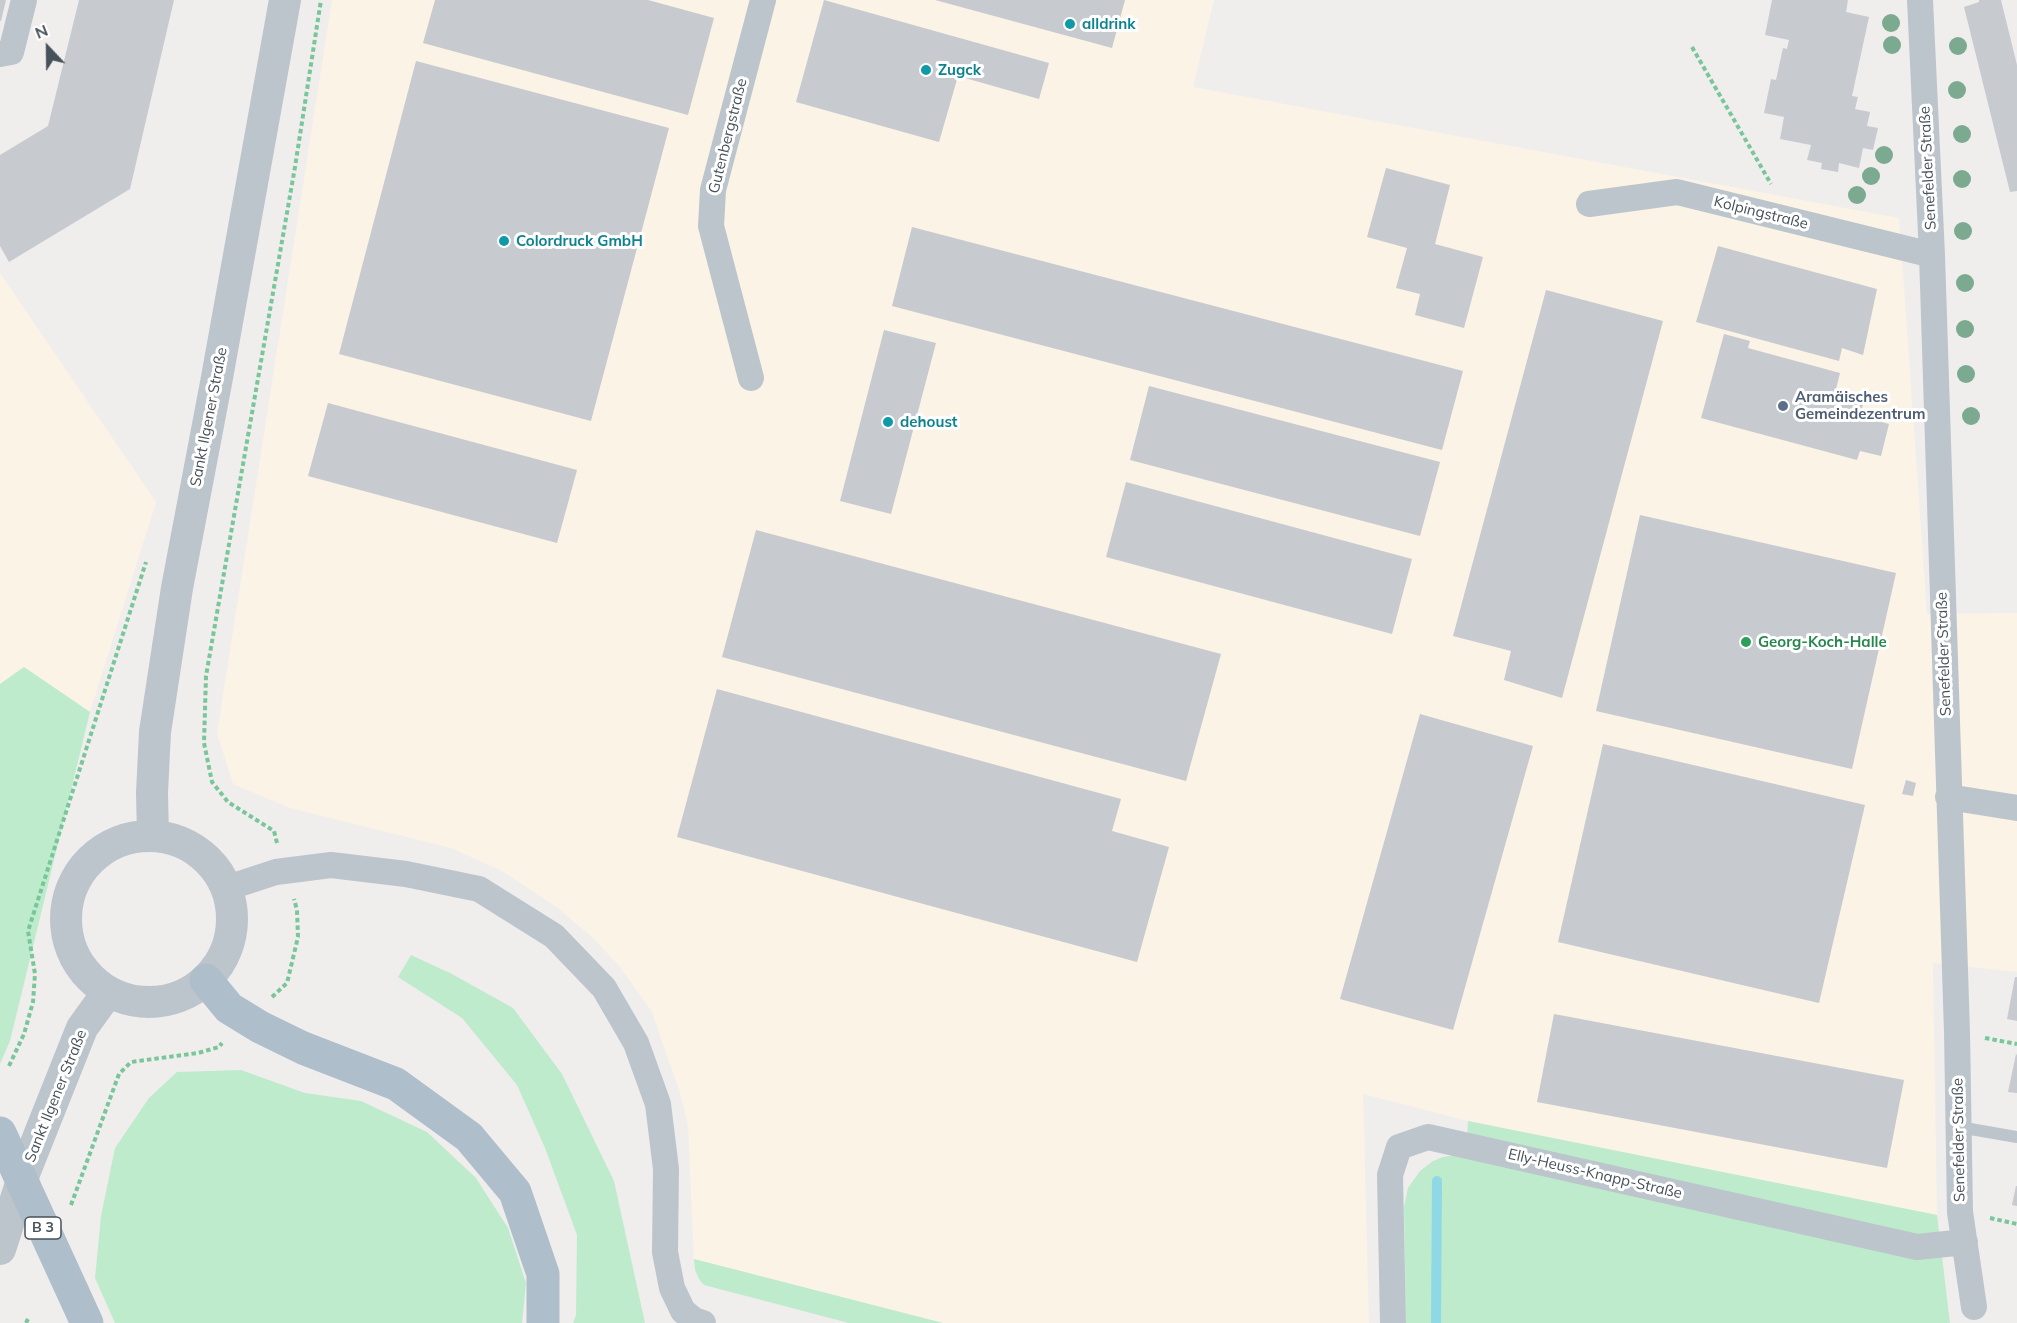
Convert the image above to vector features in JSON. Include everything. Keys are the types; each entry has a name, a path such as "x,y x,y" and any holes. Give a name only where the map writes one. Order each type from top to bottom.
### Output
{"main road":[{"path":"206,980 229,1008 248,1020 303,1048 396,1084 469,1137 515,1192 543,1274 543,1323"},
{"name":"B 3","path":"0,1133 87,1323"}],"street":[{"path":"0,54 11,52 24,0"},
{"name":"Sankt Ilgener Straße","path":"153,836 152,793 155,732 177,588 285,0"},
{"name":"Gutenbergstraße","path":"751,378 711,226 713,190 763,0"},
{"name":"Senefelder Straße","path":"1920,0 1932,255 1960,1212 1974,1307"},
{"name":"Kolpingstraße","path":"1589,204 1677,192 1932,255"},
{"path":"1948,797 2017,808"},
{"path":"153,836 172,839 190,846 206,857 227,888 232,912 231,937 222,961 206,980 184,995 159,1002 132,1001 108,992 86,975 72,951 66,924 69,896 81,871 100,851 126,839 153,836"},
{"path":"227,888 286,871 331,865 406,874 478,889 554,936 604,988 636,1043 658,1104 666,1169 665,1252 672,1288 683,1311 694,1320 703,1323"},
{"name":"Sankt Ilgener Straße","path":"0,1249 25,1171 82,1028 108,992"},
{"name":"Elly-Heuss-Knapp-Straße","path":"1393,1323 1390,1175 1399,1147 1428,1137 1917,1247 1965,1242"}],"lane":[{"path":"1959,1127 2017,1137"}],"path":[{"path":"70,1205 119,1074 131,1062 198,1053 219,1047 287,983 298,937 297,910 274,831 228,802 212,782 204,743 206,676 293,178 321,0"},
{"path":"1692,47 1792,221"},
{"path":"9,1066 24,1035 33,1002 34,974 28,931 150,551"}],"shaded area":[{"path":"332,0 1214,0 1193,87 1899,218 1927,614 2017,613 2017,972 1933,963 1937,1215 1468,1121 1363,1094 1369,1323 943,1323 694,1259 688,1127 681,1096 652,1012 620,967 593,938 558,908 502,871 451,848 290,808 233,784 217,733"},
{"path":"0,273 156,502 90,712 24,667 0,684"}],"green space":[{"path":"24,667 90,712 10,1041 0,1064 0,684"},
{"path":"411,955 452,974 513,1008 562,1074 614,1181 645,1323 573,1323 576,1315 577,1235 545,1148 517,1085 462,1018 398,977"},
{"path":"241,1070 305,1093 361,1101 427,1132 476,1178 508,1228 526,1283 522,1323 115,1323 95,1278 101,1216 115,1148 149,1098 177,1072"},
{"path":"1468,1121 1937,1215 1950,1323 1406,1323 1404,1207 1408,1188 1420,1171 1433,1161 1454,1155 1466,1157"},
{"path":"694,1259 943,1323 849,1323 704,1285 695,1270"}],"building":[{"path":"0,0 6,0 1,21 0,21"},
{"path":"79,0 174,0 130,189 9,262 0,246 0,155 48,126"},
{"path":"435,0 648,0 714,18 688,115 423,43"},
{"name":"Zugck","path":"824,0 1049,63 1039,99 958,76 939,142 796,102"},
{"name":"alldrink","path":"935,0 1125,0 1112,48"},
{"path":"1772,0 1848,0 1846,12 1869,17 1852,96 1858,97 1855,109 1870,112 1867,126 1878,128 1873,150 1863,148 1859,168 1839,163 1838,172 1821,169 1822,163 1807,160 1811,145 1780,139 1784,117 1764,113 1771,79 1776,80 1783,48 1787,49 1789,40 1765,35"},
{"path":"1979,0 2001,0 2017,65 2017,191 2010,192 1964,7 1979,2"},
{"name":"Colordruck GmbH","path":"416,61 669,128 591,421 339,354"},
{"path":"1386,168 1450,185 1435,244 1483,257 1464,328 1415,315 1420,294 1396,288 1407,248 1367,237"},
{"path":"912,227 1463,371 1442,450 892,306"},
{"path":"1718,246 1877,289 1863,355 1842,348 1839,361 1696,322"},
{"path":"1546,290 1663,321 1562,698 1504,680 1511,651 1453,636"},
{"name":"dehoust","path":"884,330 936,343 891,514 840,501"},
{"name":"Aramäisches Gemeindezentrum","path":"1724,334 1750,341 1748,348 1840,373 1836,389 1865,397 1860,416 1889,424 1881,456 1860,451 1857,460 1701,418"},
{"path":"1149,386 1440,462 1420,536 1130,460"},
{"path":"328,403 577,470 557,543 308,476"},
{"path":"1126,482 1412,559 1392,634 1106,557"},
{"name":"Georg-Koch-Halle","path":"1640,515 1896,573 1852,769 1596,711"},
{"path":"756,530 1221,654 1186,781 722,657"},
{"path":"717,689 1121,799 1112,831 1169,847 1137,962 677,837"},
{"path":"1420,714 1533,746 1453,1030 1340,999"},
{"path":"1603,744 1865,805 1819,1003 1558,942"},
{"path":"1906,780 1916,783 1913,796 1902,794"},
{"path":"2015,977 2017,977 2017,1021 2007,1019"},
{"path":"1554,1014 1904,1080 1887,1168 1537,1102"},
{"path":"2017,1055 2017,1093 2008,1092"},
{"path":"2017,1186 2017,1206 2012,1205"}],"waterway":[{"path":"1436,1323 1437,1181"}],"place":[{"name":"alldrink","path":"1070,24"},
{"name":"Zugck","path":"926,70"},
{"name":"Colordruck GmbH","path":"504,241"},
{"name":"Aramäisches Gemeindezentrum","path":"1783,406"},
{"name":"dehoust","path":"888,422"},
{"name":"Georg-Koch-Halle","path":"1746,642"}]}
